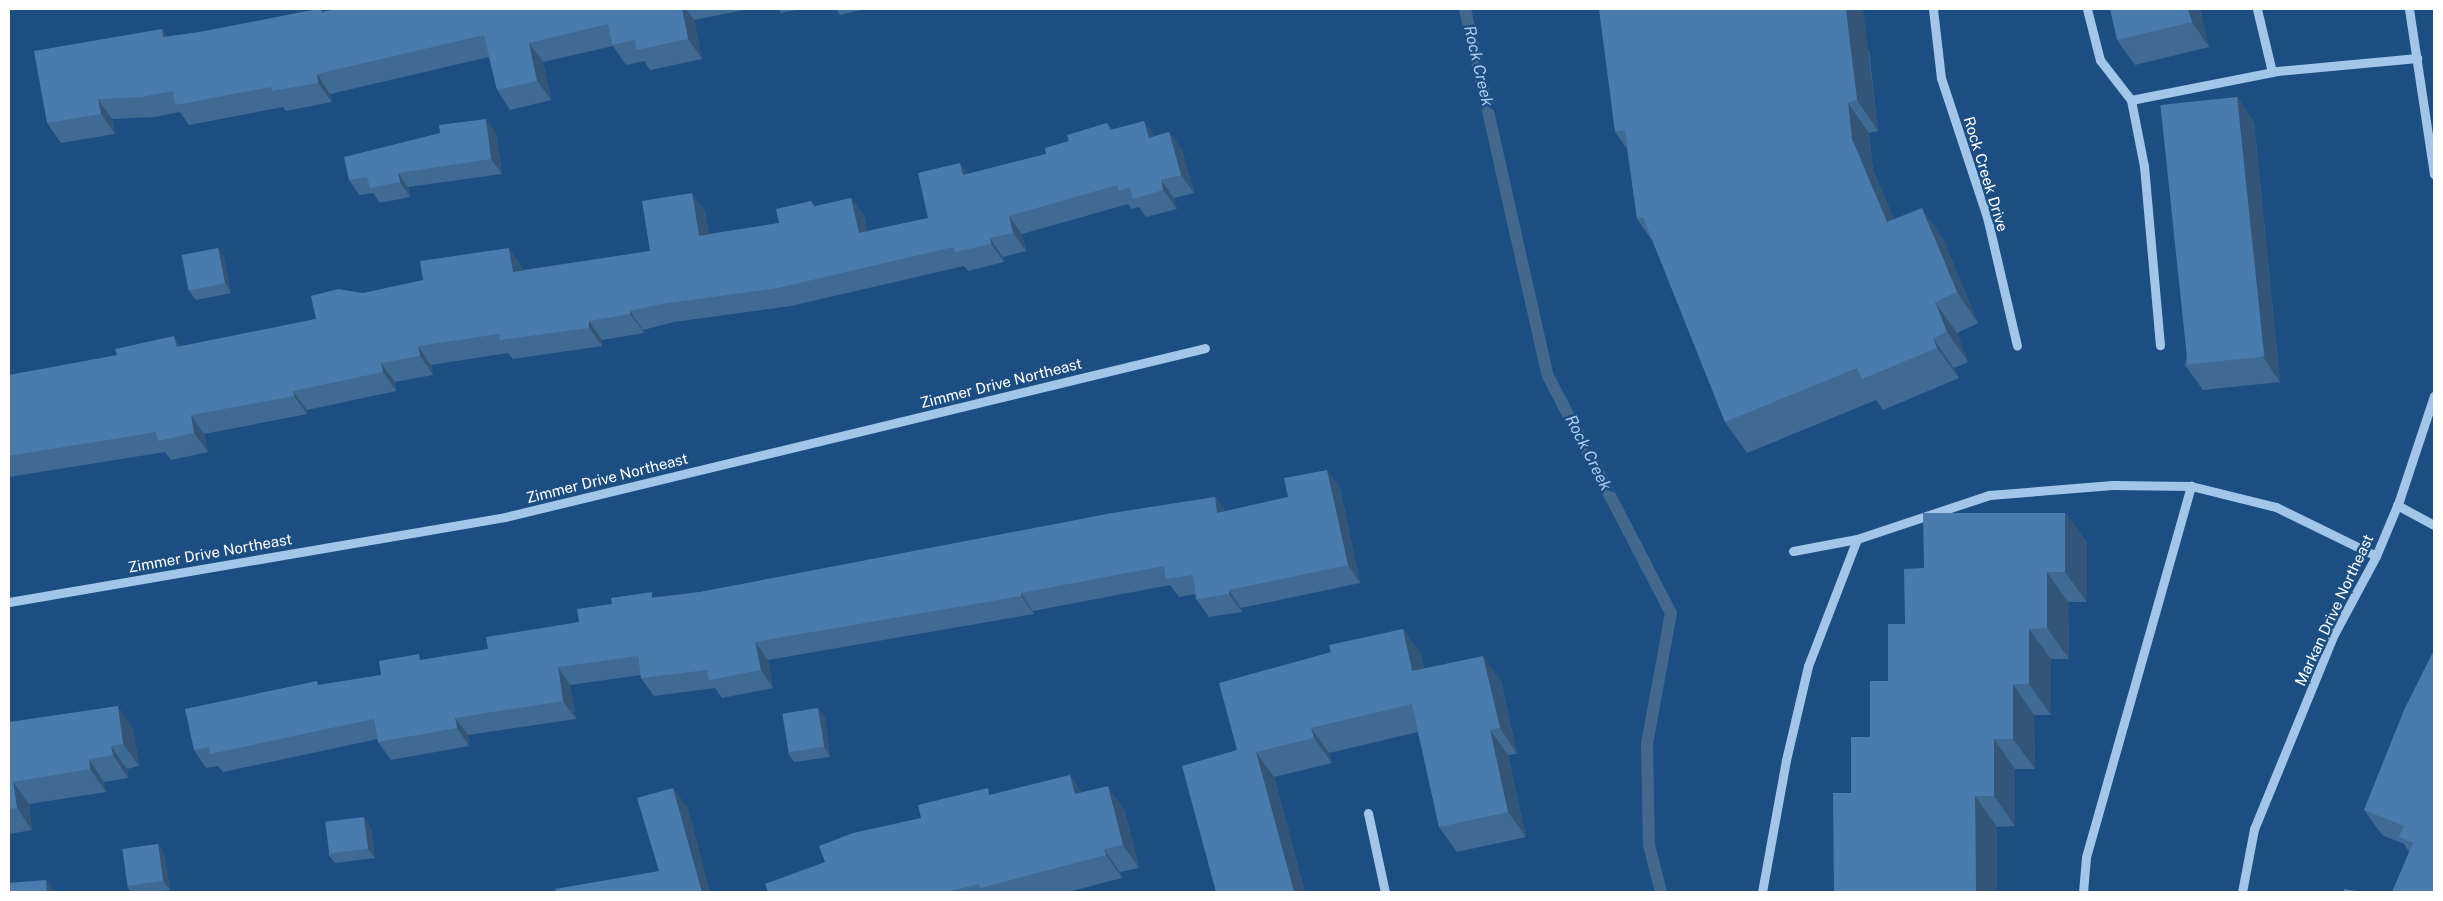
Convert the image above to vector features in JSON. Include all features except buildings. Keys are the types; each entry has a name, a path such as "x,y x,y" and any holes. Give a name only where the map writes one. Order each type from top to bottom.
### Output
{"street":[{"name":"Rock Creek Drive","path":"1933,9 1941,78 1987,216 2017,346"},
{"path":"2087,9 2100,60 2131,100 2144,166 2160,345"},
{"path":"2257,9 2272,72"},
{"path":"2409,9 2418,58 2434,174"},
{"path":"2131,100 2272,72 2418,58"},
{"name":"Zimmer Drive Northeast","path":"9,602 505,517 1205,348"},
{"name":"Markan Drive Northeast","path":"2242,892 2254,830 2333,636 2376,556 2397,505 2434,396"},
{"path":"1793,550 1857,539 1989,495 2113,485 2191,486 2276,507 2376,556"},
{"path":"2084,892 2086,857 2191,486"},
{"path":"2397,505 2434,526"},
{"path":"1762,892 1786,760 1808,666 1857,539"},
{"path":"1368,813 1385,892"}],"waterway":[{"name":"Rock Creek","path":"1465,9 1548,376 1671,613 1647,744 1649,845 1661,892"}]}
